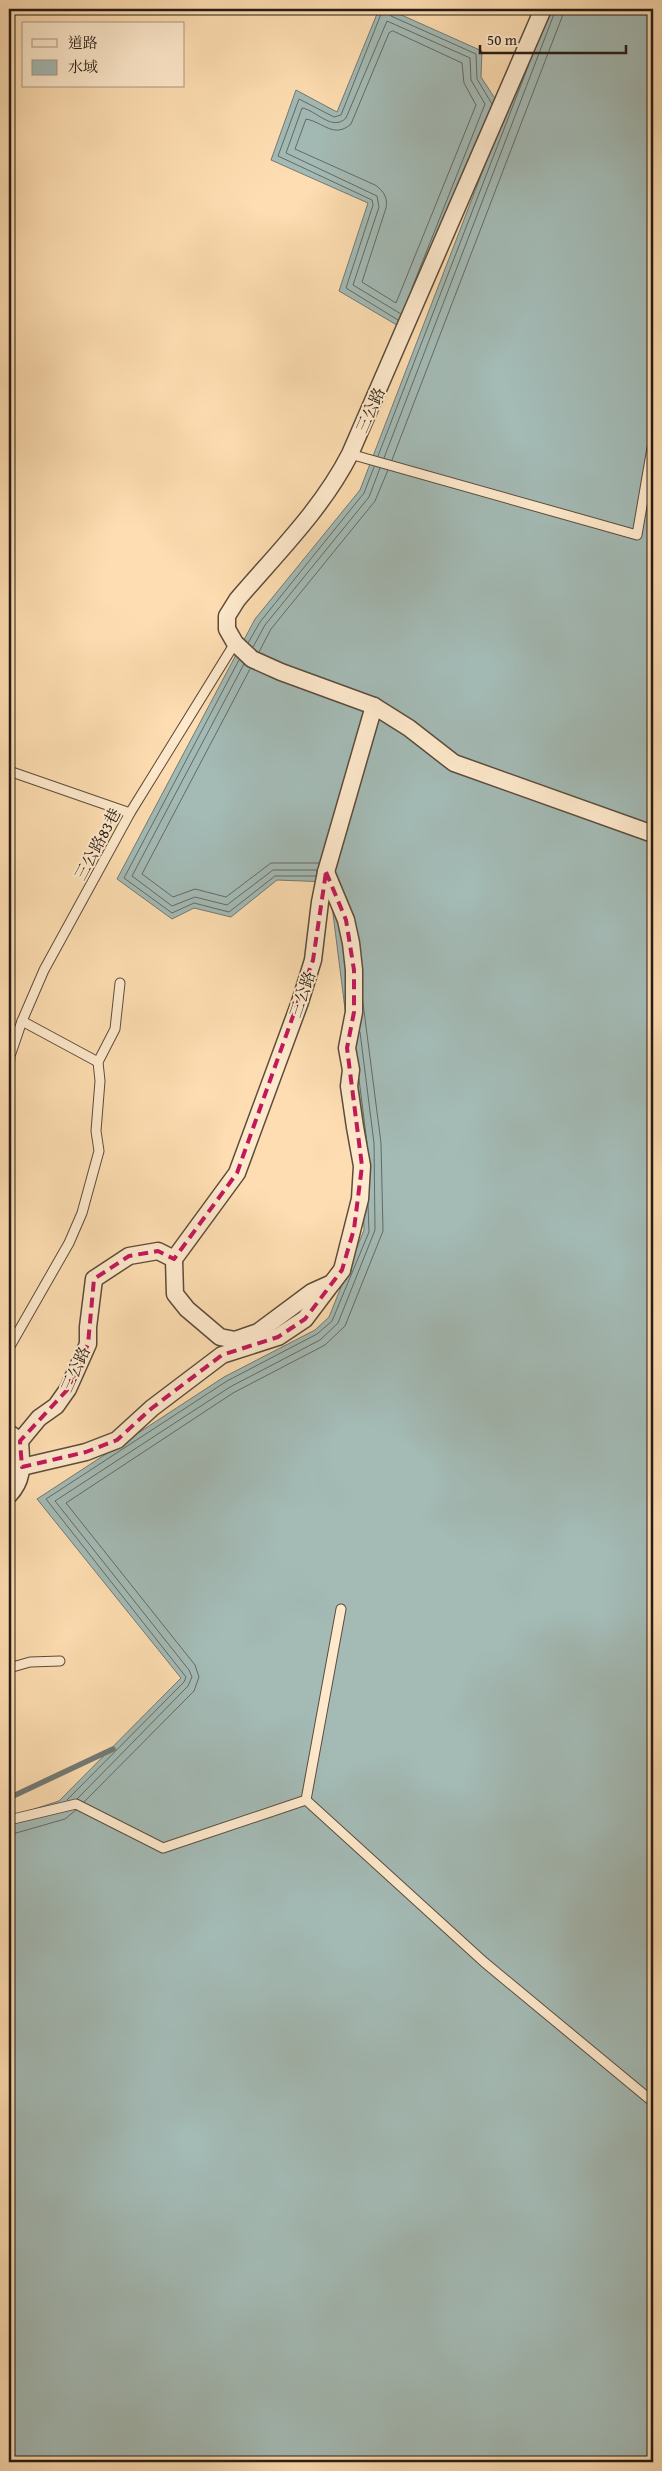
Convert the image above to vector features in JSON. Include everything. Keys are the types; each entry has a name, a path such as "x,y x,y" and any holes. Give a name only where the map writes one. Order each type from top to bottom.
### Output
{"street":[{"name":"三公路","path":"543,9 350,454 338,477 316,508 236,600 227,616 227,629 235,643 252,659 281,672 374,706 409,728 454,763 653,834"},
{"name":"三公路","path":"9,1494 18,1485 22,1466 14,1437 56,1406 71,1382 88,1344 88,1326 94,1279 129,1256 158,1251 174,1259 237,1173 300,1002 313,960 320,902 326,872 374,706"},
{"path":"22,1466 86,1452 117,1440 152,1408 222,1355 278,1337 305,1319 342,1270 360,1199 362,1166 349,1086 351,1070 347,1061 347,1048 354,1012 351,944 346,920 326,872"},
{"path":"174,1259 175,1294 180,1302 220,1337 227,1340 246,1338 258,1332 312,1292 332,1283 342,1270"}],"lane":[{"path":"9,14 10,9"},
{"path":"350,454 637,535 653,442"},
{"name":"三公路83巷","path":"9,1070 10,1056 44,970 130,813 235,643"},
{"path":"9,772 130,813"},
{"path":"9,1348 69,1242 82,1213 99,1151 96,1131 100,1081 98,1062 115,1029 120,983"},
{"path":"22,1022 98,1062"},
{"path":"306,1800 340,1610"},
{"path":"9,1668 30,1662 60,1661"},
{"path":"9,1820 76,1804 163,1848 306,1800"},
{"path":"306,1800 484,1962 653,2102"}],"highlighted area":[{"path":"326,872 346,920 354,970 354,1012 347,1048 362,1166 354,1229 342,1270 305,1319 278,1337 222,1355 152,1408 117,1440 86,1452 22,1467 20,1441 68,1389 88,1344 94,1279 129,1256 158,1251 174,1259 237,1173 313,960"}],"water":[{"path":"379,9 388,9 482,51 481,77 498,103 407,331 339,291 368,203 271,160 296,90 337,112"},
{"path":"545,9 653,9 653,2462 9,2462 9,1817 59,1801 181,1678 37,1499 224,1377 315,1330 329,1317 364,1230 362,1144 329,882 277,880 231,917 194,908 172,919 117,879 255,619 360,490"}],"waterway":[{"path":"9,1798 113,1749"}]}
